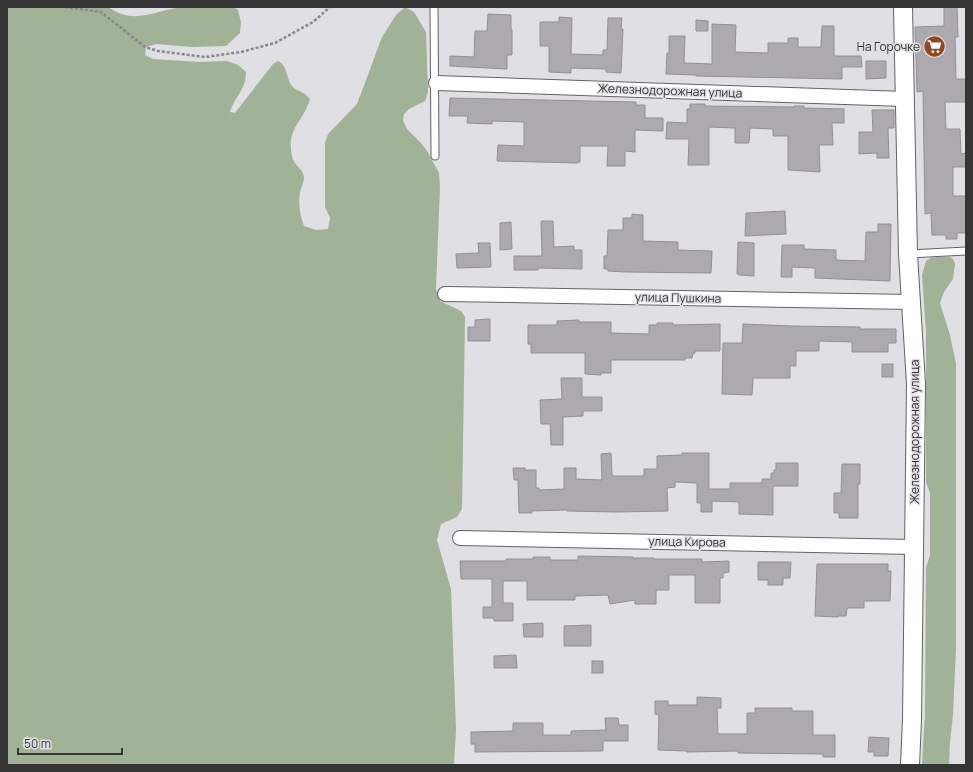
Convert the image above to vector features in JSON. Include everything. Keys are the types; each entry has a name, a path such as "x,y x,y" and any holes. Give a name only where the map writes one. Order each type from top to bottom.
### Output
{"street":[{"name":"Железнодорожная улица","path":"903,7 908,254 916,391 912,726 910,765"},
{"name":"Железнодорожная улица","path":"436,83 905,99"},
{"name":"улица Пушкина","path":"445,294 911,302"},
{"name":"улица Кирова","path":"460,538 914,547"}],"lane":[{"path":"434,7 436,83 435,156"},
{"path":"908,254 966,251"}],"path":[{"path":"65,7 101,12 145,47 170,53 205,57 241,52 275,43 313,22 330,7"}],"green space":[{"path":"189,6 233,7 238,10 241,22 240,33 226,46 192,47 156,44 146,47 145,55 153,59 200,62 227,61 238,65 246,72 246,78 230,112 235,113 273,64 278,61 284,66 292,86 310,99 293,132 291,146 293,159 302,171 304,177 299,201 304,226 316,230 328,229 330,218 325,207 325,143 328,134 357,104 382,37 396,15 405,7 414,12 426,32 428,92 425,101 409,109 404,114 403,121 407,129 427,151 439,173 440,187 436,289 440,301 461,311 465,317 462,509 457,517 441,524 437,540 451,589 456,730 454,765 7,765 7,7 108,7 118,13 136,16"},
{"path":"937,257 950,257 953,259 955,264 953,279 944,292 940,303 950,335 956,364 956,648 949,765 922,765 925,714 926,568 930,555 930,493 926,482 926,332 922,275 926,261"}],"building":[{"path":"944,7 957,7 958,37 955,37 956,79 966,79 966,102 945,102 946,129 960,129 961,154 966,153 966,167 953,167 953,196 966,196 966,233 957,233 957,239 946,239 946,235 932,235 931,213 925,214 923,91 917,92 915,27 944,26"},
{"path":"488,14 511,15 512,55 507,55 507,69 450,66 450,56 474,57 475,31 487,31"},
{"path":"559,17 572,18 571,54 603,55 603,50 607,50 608,18 622,18 621,73 606,72 606,69 571,68 571,73 549,72 549,46 540,46 540,22 559,22"},
{"path":"696,20 708,21 708,31 696,31"},
{"path":"712,24 736,25 735,52 768,53 768,43 788,43 788,38 798,38 798,47 821,47 822,26 834,26 834,55 861,56 862,67 842,67 842,79 666,74 667,53 669,53 669,36 685,36 684,63 712,64"},
{"path":"866,61 886,61 886,78 866,79"},
{"path":"450,98 636,102 636,105 645,105 645,118 663,118 663,131 635,130 635,152 625,151 625,166 607,166 608,146 580,146 580,162 578,163 497,161 498,145 524,146 524,122 492,121 492,124 467,123 468,116 449,116"},
{"path":"690,104 705,104 705,106 804,106 804,108 844,109 844,123 832,123 833,145 819,145 820,172 788,170 788,136 773,136 773,129 750,128 749,143 735,143 735,128 709,127 709,165 688,165 689,139 666,139 667,122 687,123 687,109 690,109"},
{"path":"872,110 894,110 894,128 888,128 889,158 877,158 877,153 859,154 859,132 873,132"},
{"path":"785,211 786,234 745,236 746,213"},
{"path":"632,214 643,215 643,241 678,242 678,250 712,251 711,273 626,272 608,271 608,269 604,269 604,256 607,256 608,230 623,230 623,218 632,218"},
{"path":"541,221 553,221 554,247 574,246 574,250 582,250 582,269 538,268 538,270 514,270 514,256 542,256"},
{"path":"511,222 512,249 500,250 500,223"},
{"path":"878,224 891,224 890,281 815,278 815,268 792,267 792,277 781,277 782,245 804,245 804,249 836,250 836,260 865,261 866,232 878,232"},
{"path":"738,242 754,243 754,276 737,274"},
{"path":"478,243 490,243 491,267 457,268 456,254 479,253"},
{"path":"490,319 490,341 468,341 468,327 475,327 475,320"},
{"path":"579,320 579,322 611,322 611,333 649,334 649,325 657,325 657,323 673,323 673,325 720,324 720,351 695,351 692,358 685,358 685,360 611,360 611,373 601,373 601,375 585,374 585,353 531,353 531,344 528,344 528,325 557,325 557,321"},
{"path":"743,324 896,329 896,343 888,343 888,352 852,352 852,342 819,341 819,351 796,351 796,366 790,366 790,378 753,378 752,395 722,394 723,343 742,343"},
{"path":"882,364 893,364 893,377 882,377"},
{"path":"561,378 582,378 582,397 602,397 602,411 583,411 583,416 563,417 563,445 551,445 550,424 541,424 540,400 562,399"},
{"path":"611,453 612,476 644,476 644,469 657,469 657,456 682,455 682,453 709,453 709,489 730,489 730,483 762,483 762,479 771,479 771,473 774,473 774,470 776,470 776,463 798,463 798,486 773,486 773,515 739,514 739,502 712,501 712,512 701,512 701,503 697,503 697,483 675,482 675,487 667,488 668,511 617,512 567,510 531,511 532,513 519,513 518,480 514,480 513,468 536,470 536,488 539,488 539,490 564,489 564,468 576,468 576,479 602,480 601,454"},
{"path":"842,464 860,464 860,484 858,484 858,518 839,518 839,513 834,513 834,493 841,493"},
{"path":"578,556 702,559 702,562 729,561 729,572 723,573 723,578 720,578 720,603 695,603 695,575 669,575 669,590 656,590 656,604 635,604 635,600 610,604 608,595 575,596 575,600 527,600 527,581 503,581 503,603 513,603 513,621 494,621 494,618 483,618 483,607 492,607 492,579 461,579 460,561 506,561 506,559 533,559 533,557 550,557 550,560 578,560"},
{"path":"758,562 791,562 790,578 783,578 783,585 768,585 768,580 758,580"},
{"path":"817,564 888,564 888,571 891,571 890,601 864,601 864,608 847,608 846,616 815,616"},
{"path":"543,623 543,637 524,637 523,624"},
{"path":"591,625 591,646 564,646 564,626"},
{"path":"516,655 517,668 494,668 494,656"},
{"path":"592,661 603,661 603,673 592,673"},
{"path":"697,697 721,698 721,708 717,708 718,734 747,734 747,713 755,713 755,708 792,708 792,711 813,711 813,735 835,735 835,757 823,757 823,754 738,753 738,751 687,752 658,750 659,715 655,714 655,701 668,701 668,705 697,705"},
{"path":"605,718 618,718 619,725 628,725 628,741 603,741 603,751 475,752 475,744 471,744 471,732 513,731 513,723 543,723 543,735 571,735 571,731 606,730"},
{"path":"869,737 889,738 888,756 874,756 874,752 868,752"}],"place":[{"name":"На Горочке","path":"935,47"}]}
